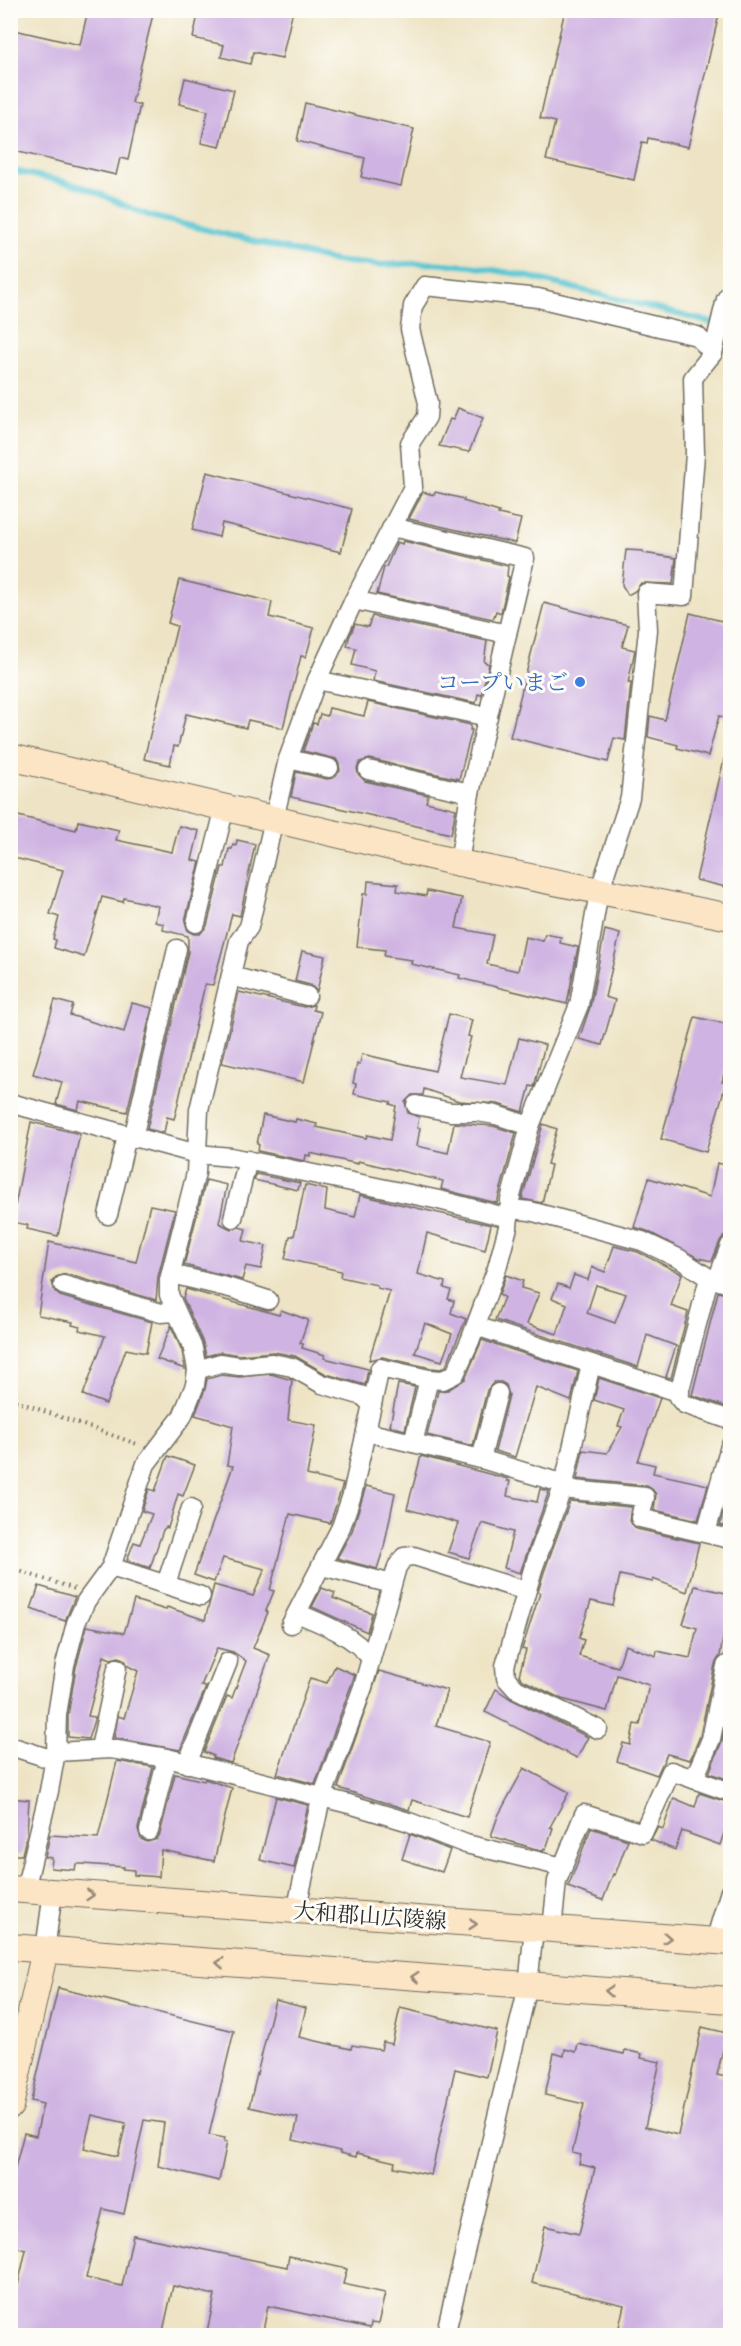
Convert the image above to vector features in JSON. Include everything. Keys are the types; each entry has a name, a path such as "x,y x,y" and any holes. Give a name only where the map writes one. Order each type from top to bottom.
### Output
{"main road":[{"path":"10,757 459,863 730,917"},
{"name":"大和郡山広陵線","path":"18,1890 723,1942"},
{"path":"10,1947 730,2000"},
{"path":"10,2106 45,1950"}],"street":[{"path":"18,1890 49,1791 65,1665 76,1623 90,1597 111,1567 140,1478 156,1450 182,1417 190,1402 197,1370 193,1348 169,1295 171,1274 196,1173 199,1110 239,941 249,927 288,759 317,680 354,600 413,487 410,443 427,417 428,404 410,329 413,306 425,286 538,298 697,336 715,349"},
{"path":"371,1658 363,1648 345,1634 294,1619 345,1516 380,1368 429,1379 443,1380 455,1374 476,1326 497,1268 530,1126 579,1005 599,892 630,798 648,630 646,593 684,596 695,454 693,378 715,349 728,300"},
{"path":"392,527 525,558 470,793 459,863"},
{"path":"354,600 507,634"},
{"path":"317,680 488,717"},
{"path":"288,759 329,768"},
{"path":"368,770 470,793"},
{"path":"196,923 225,807"},
{"path":"105,1203 130,1137 177,950"},
{"path":"231,976 307,996"},
{"path":"10,1103 196,1154 214,1154 509,1213 531,1211 642,1241 719,1281"},
{"path":"428,1103 450,1112 496,1115 530,1126"},
{"path":"233,1218 248,1161"},
{"path":"730,1246 678,1397 684,1404 730,1420"},
{"path":"171,1274 231,1288 268,1300"},
{"path":"63,1285 160,1313 176,1312"},
{"path":"476,1326 680,1393"},
{"path":"197,1370 220,1363 239,1366 272,1363 292,1367 322,1384 363,1396 372,1405"},
{"path":"591,1364 563,1486 526,1591 504,1666 506,1678 516,1689 598,1729"},
{"path":"413,1443 429,1379"},
{"path":"481,1459 498,1393"},
{"path":"366,1432 481,1459 563,1486 645,1497 640,1518 730,1539"},
{"path":"706,1533 730,1446"},
{"path":"166,1584 191,1508"},
{"path":"296,1911 323,1797 363,1687 397,1567 404,1557 414,1556 526,1591"},
{"path":"322,1566 392,1584"},
{"path":"111,1567 201,1596"},
{"path":"188,1764 228,1662"},
{"path":"694,1779 711,1739 726,1666 730,1663"},
{"path":"100,1748 117,1668"},
{"path":"10,1746 55,1756 100,1748 167,1758 323,1797 409,1822 466,1844 563,1867"},
{"path":"149,1831 167,1758"},
{"path":"446,2336 543,1929 557,1881 584,1814 644,1833 671,1771 730,1792"},
{"path":"723,1942 730,1891"},
{"path":"45,1950 53,1893"}],"path":[{"path":"10,1399 156,1450"},
{"path":"10,1568 78,1590 90,1597"}],"building":[{"path":"88,10 154,10 132,103 140,105 128,160 120,158 116,175 10,150 10,29 80,45"},
{"path":"199,10 293,10 282,58 253,52 250,64 221,57 224,45 193,38"},
{"path":"565,10 720,10 688,147 648,138 647,143 642,142 634,180 546,160 555,122 540,118"},
{"path":"185,78 234,90 220,147 201,143 208,111 179,104"},
{"path":"305,103 414,129 401,186 361,177 365,158 297,141"},
{"path":"458,408 483,418 469,452 439,446 450,419 453,420"},
{"path":"207,472 352,509 341,552 222,523 219,537 192,530"},
{"path":"423,492 434,495 435,492 464,499 463,501 499,512 498,514 521,519 515,543 409,519"},
{"path":"403,541 508,566 507,576 509,577 501,613 496,611 493,619 377,594 384,567 397,542 402,544"},
{"path":"626,550 676,558 673,584 641,583 635,591 628,595 622,585"},
{"path":"179,580 272,602 269,617 314,628 306,657 301,656 283,728 248,720 246,728 186,714 178,747 174,746 170,765 144,759 177,626 168,623"},
{"path":"544,603 628,625 622,647 635,650 628,683 631,683 625,740 614,738 608,762 510,737"},
{"path":"690,613 730,623 730,719 719,716 708,756 648,737 650,716 665,720"},
{"path":"372,616 487,641 484,662 489,664 481,695 478,694 476,703 373,681 375,671 352,665 356,648 347,646 349,638 355,624 368,627"},
{"path":"368,702 471,725 470,730 472,730 459,779 370,759 360,762 357,768 358,774 365,781 428,795 426,802 456,809 451,834 291,797 296,772 327,779 333,778 340,771 336,759 303,751 313,723 317,724 320,714 327,716 329,708 364,716"},
{"path":"724,759 730,759 730,888 696,880"},
{"path":"10,814 76,830 78,821 119,830 116,840 172,852 179,826 199,831 192,860 200,862 185,921 188,931 194,934 200,934 207,926 229,849 232,849 233,845 236,846 237,840 255,844 240,916 232,914 213,985 205,984 176,1112 174,1119 167,1117 164,1133 147,1129 188,952 188,936 163,930 164,924 155,922 158,906 124,898 123,902 102,897 84,957 54,948 56,940 53,939 59,917 50,914 63,870 10,857"},
{"path":"368,881 398,884 397,891 426,896 427,891 462,898 456,928 493,935 487,964 518,971 525,937 543,941 545,934 561,937 560,943 578,947 567,1004 459,978 460,975 411,964 412,960 384,956 385,950 357,947 363,894 367,894"},
{"path":"605,930 620,934 605,997 615,1000 602,1045 579,1039 590,1007"},
{"path":"302,951 325,956 317,991 310,985 295,981"},
{"path":"239,992 304,1007 314,1005 313,1010 321,1012 304,1082 222,1063"},
{"path":"55,1000 73,1005 70,1015 124,1032 132,1003 152,1008 127,1112 80,1101 78,1110 56,1104 62,1082 33,1074"},
{"path":"449,1014 472,1020 468,1036 471,1037 460,1077 507,1085 519,1038 545,1045 534,1087 530,1086 523,1112 498,1104 459,1101 424,1089 423,1095 412,1095 405,1102 408,1113 419,1117 417,1146 448,1153 454,1123 493,1126 516,1133 497,1203 441,1189 443,1181 358,1161 358,1164 310,1153 310,1156 306,1155 305,1161 258,1151 259,1145 257,1144 263,1115 295,1122 296,1119 317,1124 316,1127 366,1138 367,1135 390,1140 396,1106 390,1104 391,1102 354,1094 356,1084 353,1083 357,1064 360,1064 362,1054 435,1071"},
{"path":"695,1017 730,1025 730,1051 722,1082 726,1083 706,1152 661,1139"},
{"path":"31,1122 80,1134 58,1236 27,1229 28,1225 12,1222"},
{"path":"543,1124 557,1129 547,1164 551,1165 542,1203 522,1199"},
{"path":"717,1163 730,1166 730,1235 723,1237 720,1241 712,1261 698,1258 647,1231 634,1227 649,1178 710,1197"},
{"path":"256,1174 300,1183 298,1190 254,1180"},
{"path":"206,1180 227,1185 219,1223 231,1229 239,1227 246,1229 243,1241 266,1246 261,1269 246,1266 242,1280 184,1265"},
{"path":"305,1185 327,1190 325,1210 355,1217 360,1195 491,1225 485,1250 427,1233 418,1274 445,1282 444,1288 451,1290 448,1299 454,1301 451,1313 466,1319 446,1366 441,1369 431,1368 382,1357 369,1360 390,1291 377,1288 377,1285 340,1277 341,1271 285,1259 290,1236 294,1236","holes":["425,1323 452,1334 442,1361 415,1353"]},
{"path":"150,1205 175,1210 158,1277 156,1300 66,1274 56,1277 52,1282 55,1292 60,1296 152,1322 146,1353 126,1349 106,1404 83,1395 105,1336 79,1330 80,1327 72,1325 73,1322 38,1315 49,1242 136,1262"},
{"path":"614,1246 638,1252 682,1274 671,1306 688,1312 671,1378 666,1377 676,1346 647,1335 638,1367 495,1320 504,1297 499,1295 506,1275 523,1281 521,1288 539,1293 527,1324 557,1334 567,1304 552,1298 558,1284 569,1288 574,1275 588,1280 592,1267 605,1272","holes":["596,1285 626,1294 615,1323 587,1313"]},
{"path":"186,1289 279,1315 281,1310 308,1320 300,1343 303,1344 302,1348 325,1355 324,1358 368,1369 365,1385 326,1374 295,1356 274,1352 239,1355 221,1352 206,1356 203,1343 183,1298"},
{"path":"718,1292 730,1295 730,1408 692,1395"},
{"path":"171,1326 182,1351 185,1369 157,1359"},
{"path":"482,1340 578,1371 571,1401 536,1387 515,1457 495,1451 509,1395 506,1385 501,1382 494,1382 487,1390 473,1446 427,1435 438,1391 448,1390 465,1379"},
{"path":"271,1374 292,1380 288,1420 316,1425 307,1475 343,1484 330,1523 290,1514 270,1590 274,1591 253,1648 270,1655 231,1763 213,1758 214,1756 204,1752 227,1696 232,1698 246,1661 233,1652 217,1648 201,1686 206,1687 180,1750 114,1738 118,1716 124,1718 138,1671 128,1666 125,1660 119,1657 111,1659 104,1656 88,1716 95,1717 88,1739 68,1737 68,1716 76,1667 87,1626 124,1633 134,1600 166,1610 167,1607 205,1620 214,1585 253,1596 265,1569 223,1558 214,1582 194,1575 233,1466 227,1465 233,1426 195,1415 207,1379 221,1375 240,1377"},
{"path":"599,1378 660,1398 638,1461 655,1465 653,1473 708,1485 698,1520 654,1510 656,1494 647,1486 577,1479 583,1450 607,1453 622,1427 618,1426 624,1410 594,1400"},
{"path":"398,1384 415,1387 405,1430 390,1426"},
{"path":"168,1456 195,1465 183,1496 178,1494 168,1528 163,1530 150,1568 127,1560 134,1542 140,1544 152,1514 142,1511 149,1489 155,1491"},
{"path":"421,1456 508,1479 507,1481 510,1481 507,1496 537,1502 540,1489 549,1491 520,1573 504,1568 513,1532 482,1523 469,1558 448,1552 458,1523 407,1509"},
{"path":"366,1486 395,1493 377,1569 337,1558 352,1531"},
{"path":"730,1490 730,1528 720,1525"},
{"path":"570,1501 631,1507 629,1521 637,1529 699,1543 687,1592 653,1579 653,1582 620,1575 613,1606 591,1601 579,1638 584,1640 579,1656 618,1667 625,1645 656,1656 657,1651 690,1658 697,1628 683,1624 695,1586 730,1594 720,1656 715,1664 700,1736 690,1760 667,1754 657,1775 617,1761 623,1743 630,1745 634,1724 640,1725 649,1685 617,1675 607,1711 562,1699 523,1680 519,1675 526,1650 522,1649 540,1593 538,1592"},
{"path":"39,1586 75,1597 65,1621 31,1609"},
{"path":"322,1588 335,1593 333,1598 372,1613 367,1632 312,1607"},
{"path":"335,1666 355,1675 315,1784 277,1774 310,1678 327,1683"},
{"path":"379,1671 447,1690 436,1726 490,1742 467,1817 412,1800 409,1810 338,1788"},
{"path":"496,1689 511,1699 588,1737 577,1758 485,1712"},
{"path":"730,1700 730,1780 709,1773 722,1741"},
{"path":"117,1761 153,1767 138,1829 141,1839 147,1842 157,1839 160,1834 175,1774 204,1781 205,1779 232,1788 214,1861 161,1850 159,1877 134,1875 134,1870 123,1869 124,1867 76,1864 75,1870 51,1868 52,1858 45,1857 50,1835 98,1838"},
{"path":"524,1768 569,1792 550,1827 553,1828 546,1849 544,1848 543,1851 491,1836 498,1816"},
{"path":"699,1793 730,1803 730,1815 720,1845 682,1831 675,1850 651,1840 658,1827 663,1829 674,1798 695,1807"},
{"path":"276,1797 308,1805 294,1868 260,1860"},
{"path":"10,1798 29,1800 27,1833 22,1855 10,1855"},
{"path":"591,1828 628,1840 603,1900 568,1887"},
{"path":"410,1834 450,1850 442,1872 402,1859"},
{"path":"58,1988 234,2031 209,2135 225,2138 224,2141 227,2142 219,2181 158,2166 164,2123 144,2120 124,2214 103,2209 86,2278 122,2286 133,2235 287,2267 289,2256 347,2269 343,2284 385,2293 378,2324 371,2323 370,2328 268,2306 262,2336 206,2336 215,2295 173,2286 162,2336 10,2336 10,2320 26,2250 10,2246 10,2187 24,2133 36,2136 43,2104 31,2101","holes":["92,2115 126,2123 118,2156 84,2148"]},
{"path":"275,2000 306,2008 299,2037 351,2049 352,2045 381,2050 383,2042 392,2044 400,2008 497,2031 487,2077 455,2069 431,2175 394,2167 395,2162 357,2153 356,2157 293,2140 298,2118 249,2107"},
{"path":"702,2027 727,2033 717,2075 730,2078 730,2336 617,2336 624,2305 532,2283 545,2226 579,2234 595,2168 579,2164 581,2155 572,2153 584,2104 545,2095 554,2053 564,2056 565,2049 576,2052 578,2044 624,2054 625,2050 642,2054 641,2058 660,2062 645,2127 678,2135"}],"waterway":[{"path":"10,170 77,185 154,217 335,261 378,265 432,263 471,266 522,275 729,327"}],"place":[{"name":"コープいまご","path":"580,682"}]}
